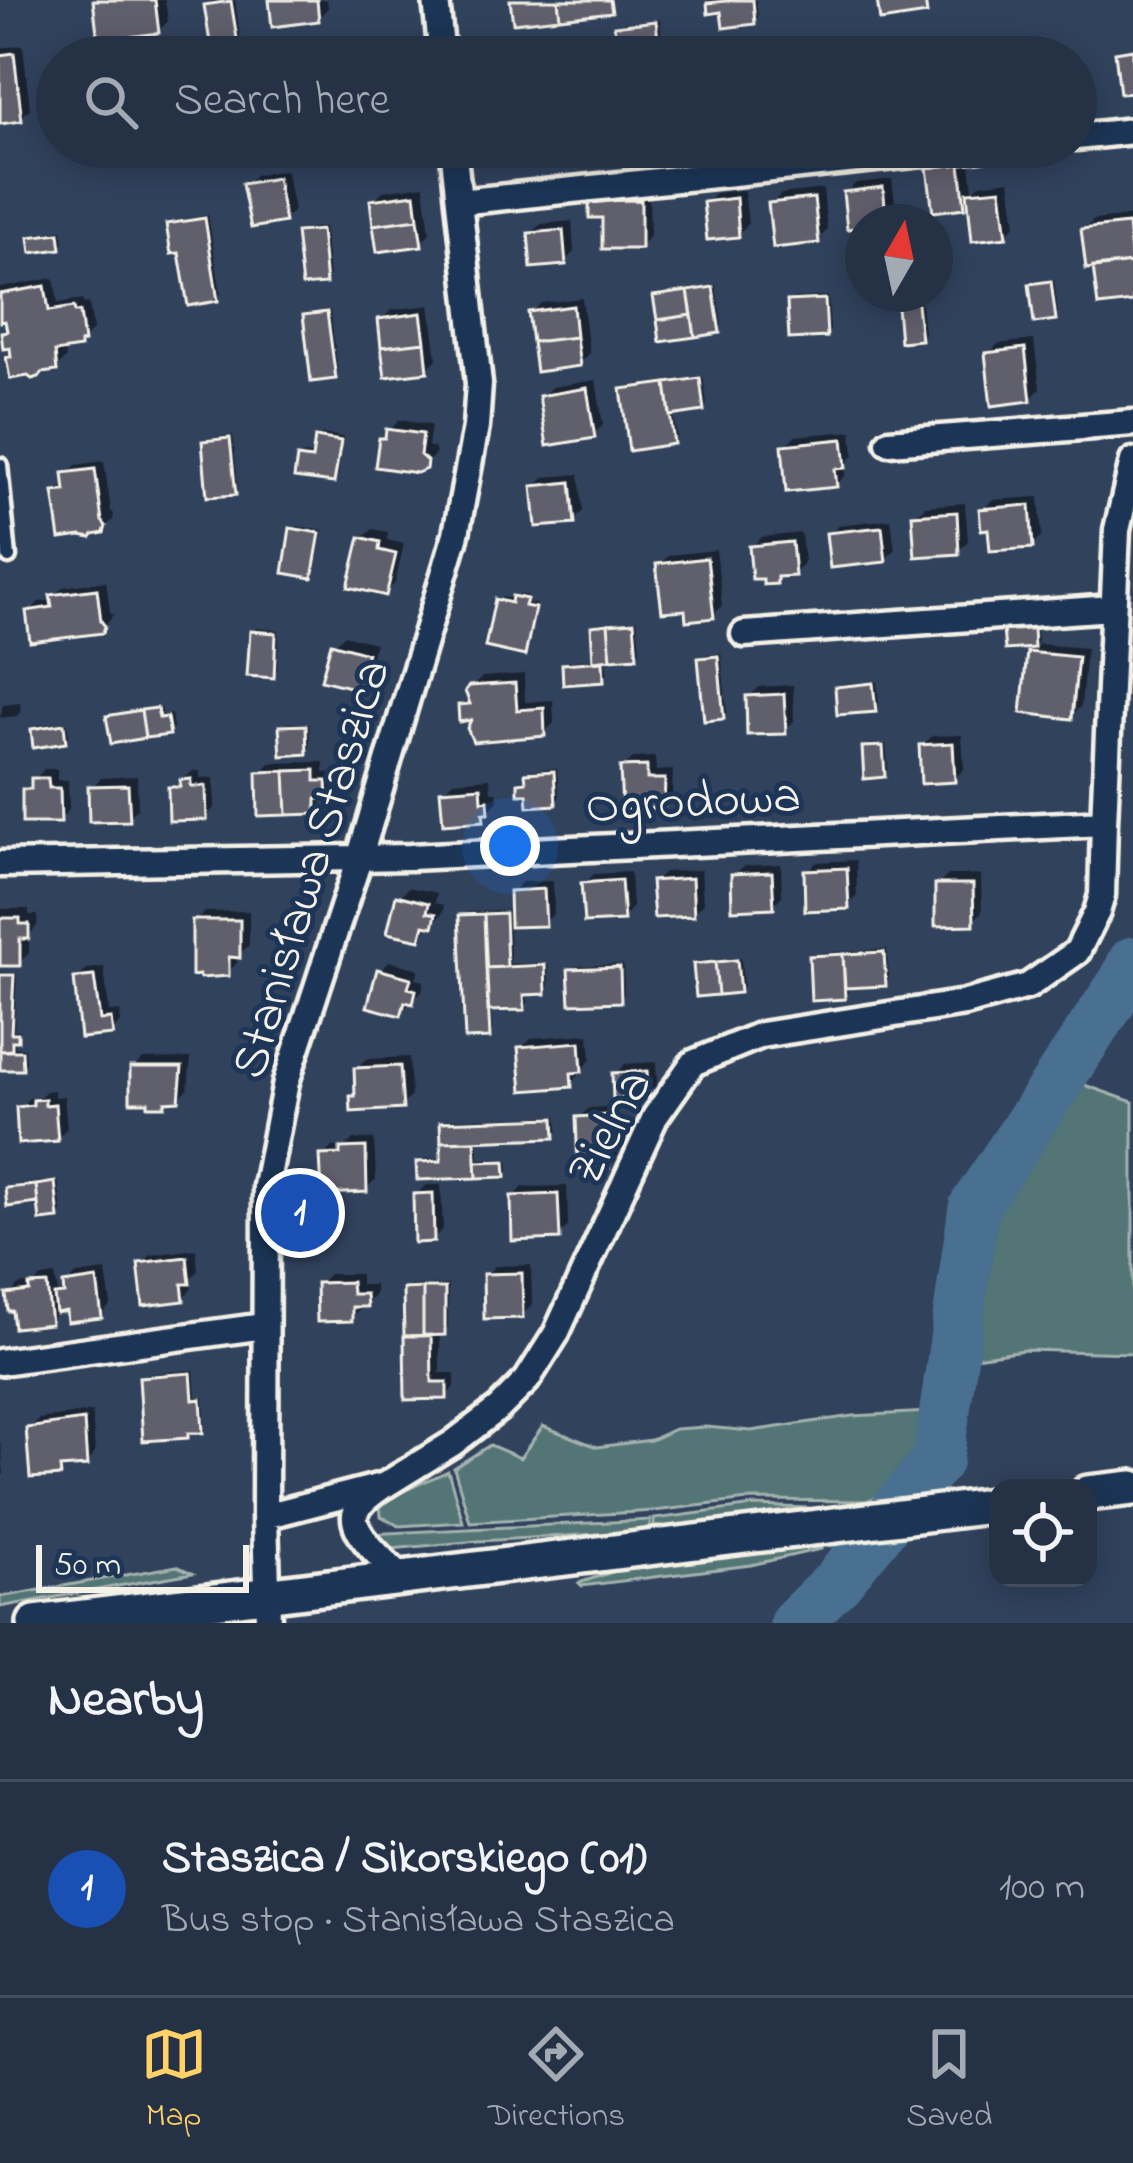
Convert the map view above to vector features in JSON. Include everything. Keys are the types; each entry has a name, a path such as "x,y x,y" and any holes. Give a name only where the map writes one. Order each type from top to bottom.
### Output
{"main road":[{"path":"1097,1492 1133,1488"},
{"path":"34,1623 268,1609 404,1579 989,1505"}],"street":[{"path":"436,0 440,36"},
{"path":"1097,135 1133,131"},
{"name":"Stanisława Staszica","path":"268,1609 266,1186 286,1082 360,856 456,534 476,427 479,384 455,168"},
{"path":"459,202 781,168"},
{"path":"889,442 1133,423"},
{"path":"1104,823 1117,530 1133,460"},
{"path":"744,634 1112,608"},
{"name":"Ogrodowa","path":"0,863 410,857 1104,823"},
{"name":"Zielna","path":"265,1516 385,1484 453,1443 500,1408 527,1380 556,1334 655,1117 693,1063 761,1035 965,1004 1028,986 1077,952 1097,912 1105,874 1104,823"},
{"path":"0,1362 264,1326"},
{"path":"385,1484 360,1506 355,1516 357,1530 404,1579"}],"lane":[{"path":"0,465 9,557"}],"green space":[{"path":"1076,1082 1133,1102 1133,1353 1024,1350 975,1357 974,1280 981,1224 1048,1131"},
{"path":"929,1412 929,1436 905,1483 866,1501 748,1500 470,1522 454,1468 490,1445 520,1458 543,1426 597,1447 651,1440 675,1429 751,1431 852,1416"},
{"path":"448,1471 463,1522 399,1526 381,1516 380,1502"},
{"path":"754,1506 813,1511 654,1530 654,1519"},
{"path":"650,1520 650,1531 391,1549 384,1549 367,1534"},
{"path":"820,1546 751,1565 579,1583 615,1571"},
{"path":"177,1566 192,1573 0,1607 0,1597"}],"building":[{"path":"93,0 155,0 159,33 97,36"},
{"path":"269,0 317,0 319,21 272,27"},
{"path":"510,0 558,0 560,18 513,23"},
{"path":"558,0 610,0 612,12 560,18"},
{"path":"753,0 755,24 723,28 721,12 708,14 707,3"},
{"path":"877,0 925,0 927,14 880,21"},
{"path":"231,1 237,36 209,36 204,5"},
{"path":"656,21 658,36 615,36 614,26"},
{"path":"1133,49 1133,93 1120,94 1115,52"},
{"path":"14,53 22,121 0,124 0,55"},
{"path":"927,168 960,168 965,208 932,204"},
{"path":"277,178 285,222 251,228 242,184"},
{"path":"883,187 885,204 845,204 845,210 843,192"},
{"path":"1001,189 1007,237 972,241 967,192"},
{"path":"415,194 418,219 373,225 370,200"},
{"path":"736,198 739,237 707,240 703,202"},
{"path":"814,198 819,243 773,248 768,203"},
{"path":"641,200 641,249 602,249 602,218 589,218 589,201"},
{"path":"205,218 218,301 188,306 179,253 171,254 166,224"},
{"path":"418,219 422,246 377,252 373,225"},
{"path":"1128,224 1132,263 1086,269 1081,229"},
{"path":"321,230 326,284 302,286 296,232"},
{"path":"563,230 566,265 531,268 528,233"},
{"path":"59,233 61,249 31,253 29,237"},
{"path":"1132,263 1133,302 1098,306 1093,267"},
{"path":"1051,281 1056,320 1034,323 1029,284"},
{"path":"45,286 49,311 74,307 80,312 84,342 80,348 55,352 57,371 32,379 10,379 6,357 11,357 10,348 3,349 1,332 7,331 5,321 0,322 0,294"},
{"path":"713,287 720,333 695,337 688,291"},
{"path":"688,291 692,315 657,320 653,296"},
{"path":"825,299 827,337 789,339 787,301"},
{"path":"573,306 576,337 532,342 528,312"},
{"path":"327,312 336,379 311,382 303,315"},
{"path":"898,312 918,312 921,340 900,342"},
{"path":"421,313 425,342 381,347 378,319"},
{"path":"692,315 695,337 660,342 657,320"},
{"path":"576,337 580,366 536,372 532,342"},
{"path":"425,342 428,372 385,377 381,347"},
{"path":"1025,348 1031,401 991,406 985,353"},
{"path":"700,378 704,411 670,416 666,383"},
{"path":"666,383 674,444 629,451 621,389"},
{"path":"587,388 595,438 547,446 539,396"},
{"path":"386,429 423,434 420,455 427,461 426,469 417,473 375,467 379,438 385,438"},
{"path":"315,437 341,441 334,483 294,478 297,457 312,459"},
{"path":"230,438 236,495 207,497 202,441"},
{"path":"843,439 846,468 835,469 837,487 786,492 782,445"},
{"path":"95,469 104,533 60,539 53,492 65,491 63,473"},
{"path":"571,482 575,524 536,527 532,486"},
{"path":"1030,505 1033,548 990,551 988,529 981,530 979,509"},
{"path":"957,512 959,554 915,557 912,515"},
{"path":"882,527 886,562 830,568 826,533"},
{"path":"290,528 320,533 312,578 283,573"},
{"path":"360,537 380,542 379,550 396,554 386,596 348,587"},
{"path":"792,542 795,576 777,577 777,584 763,585 763,579 752,579 749,546"},
{"path":"707,558 714,618 686,621 685,610 662,612 656,564"},
{"path":"97,589 103,633 30,642 26,611 52,607 50,595"},
{"path":"512,596 527,599 525,606 535,608 525,656 485,647 495,599 511,603"},
{"path":"634,622 637,657 611,659 608,624"},
{"path":"608,624 611,659 593,661 591,626"},
{"path":"1033,628 1034,648 1005,650 1003,630"},
{"path":"250,631 276,633 274,678 247,676"},
{"path":"331,643 367,653 357,689 321,680"},
{"path":"1027,652 1078,657 1072,719 1021,713"},
{"path":"718,656 724,719 704,721 698,658"},
{"path":"603,661 604,682 563,685 562,664"},
{"path":"515,683 517,710 544,708 545,736 473,742 467,728 471,720 459,722 458,705 470,704 465,691 469,686"},
{"path":"873,683 876,712 837,715 835,687"},
{"path":"784,694 786,734 747,735 746,696"},
{"path":"157,708 159,718 167,717 170,735 145,738 141,710"},
{"path":"141,710 145,738 111,744 106,716"},
{"path":"64,724 66,743 33,748 31,729"},
{"path":"306,725 307,754 281,756 279,726"},
{"path":"953,743 955,782 921,784 919,745"},
{"path":"883,746 885,777 864,779 862,747"},
{"path":"647,766 647,779 665,779 664,808 622,810 620,767"},
{"path":"315,770 315,781 327,781 328,799 316,799 316,814 287,815 285,771"},
{"path":"285,771 287,815 258,816 257,772"},
{"path":"554,771 556,805 528,807 527,794 518,794 518,783 526,782 525,773"},
{"path":"31,778 48,778 49,788 60,788 61,823 22,823 22,789 31,789"},
{"path":"191,779 191,786 206,786 207,820 169,821 168,787 180,787 180,780"},
{"path":"128,785 130,821 89,822 88,786"},
{"path":"481,787 482,801 488,800 484,821 443,824 440,790"},
{"path":"847,868 849,909 805,911 804,870"},
{"path":"772,872 774,908 732,910 731,874"},
{"path":"692,878 694,916 654,918 651,881"},
{"path":"621,880 624,921 584,923 581,883"},
{"path":"935,884 973,884 974,925 935,926"},
{"path":"544,889 546,926 510,927 509,891"},
{"path":"396,895 429,903 427,912 436,914 433,927 424,925 420,940 387,933"},
{"path":"505,913 507,967 486,968 484,914"},
{"path":"484,914 490,1038 465,1039 459,915"},
{"path":"0,918 20,918 20,924 29,924 29,939 20,939 20,966 0,966"},
{"path":"192,920 240,920 240,958 229,957 229,976 192,976"},
{"path":"884,952 886,986 845,988 843,954"},
{"path":"843,954 845,999 811,1001 809,956"},
{"path":"737,960 740,993 718,995 715,962"},
{"path":"715,962 718,995 696,997 693,964"},
{"path":"545,965 546,994 524,995 525,1010 488,1011 486,968"},
{"path":"620,967 621,1002 570,1004 568,969"},
{"path":"377,969 411,978 408,988 416,990 413,1004 405,1002 401,1016 367,1007"},
{"path":"0,975 14,975 11,1033 18,1033 18,1041 12,1041 12,1050 0,1051"},
{"path":"94,976 100,1020 111,1019 113,1035 80,1038 74,978"},
{"path":"580,1042 582,1072 571,1073 572,1087 522,1091 518,1047"},
{"path":"0,1051 22,1051 23,1070 0,1070"},
{"path":"400,1066 403,1109 351,1112 354,1068"},
{"path":"130,1067 182,1067 179,1101 165,1102 165,1106 130,1102"},
{"path":"647,1071 649,1097 613,1099 612,1073"},
{"path":"45,1099 45,1105 55,1104 58,1141 18,1144 16,1107"},
{"path":"607,1115 609,1168 578,1169 576,1117"},
{"path":"554,1118 555,1138 441,1142 440,1122"},
{"path":"475,1141 477,1178 417,1180 416,1162 441,1161 441,1142"},
{"path":"366,1147 367,1192 322,1194 320,1155"},
{"path":"505,1161 506,1177 477,1178 476,1162"},
{"path":"55,1182 59,1219 40,1221 36,1185"},
{"path":"36,1185 38,1203 7,1207 5,1188"},
{"path":"433,1193 434,1242 414,1243 413,1194"},
{"path":"558,1194 560,1239 512,1241 511,1196"},
{"path":"187,1257 190,1284 182,1284 184,1301 143,1306 138,1263"},
{"path":"522,1273 523,1318 484,1319 483,1274"},
{"path":"97,1279 102,1318 67,1322 66,1311 56,1313 54,1295 64,1294 63,1284"},
{"path":"351,1282 352,1294 366,1294 367,1307 352,1307 352,1321 317,1322 316,1283"},
{"path":"47,1284 51,1324 14,1328 6,1294"},
{"path":"423,1288 423,1336 404,1336 403,1289"},
{"path":"423,1288 445,1288 445,1335 423,1336"},
{"path":"431,1335 432,1382 447,1382 447,1399 405,1400 404,1336"},
{"path":"191,1373 193,1400 201,1399 203,1433 143,1441 139,1377"},
{"path":"84,1420 87,1466 60,1468 61,1476 30,1478 26,1428"}],"waterway":[{"path":"795,1623 838,1581 938,1459 974,1207 1133,962"}],"place":[{"name":"Staszica / Sikorskiego (01)","path":"300,1213"}]}
